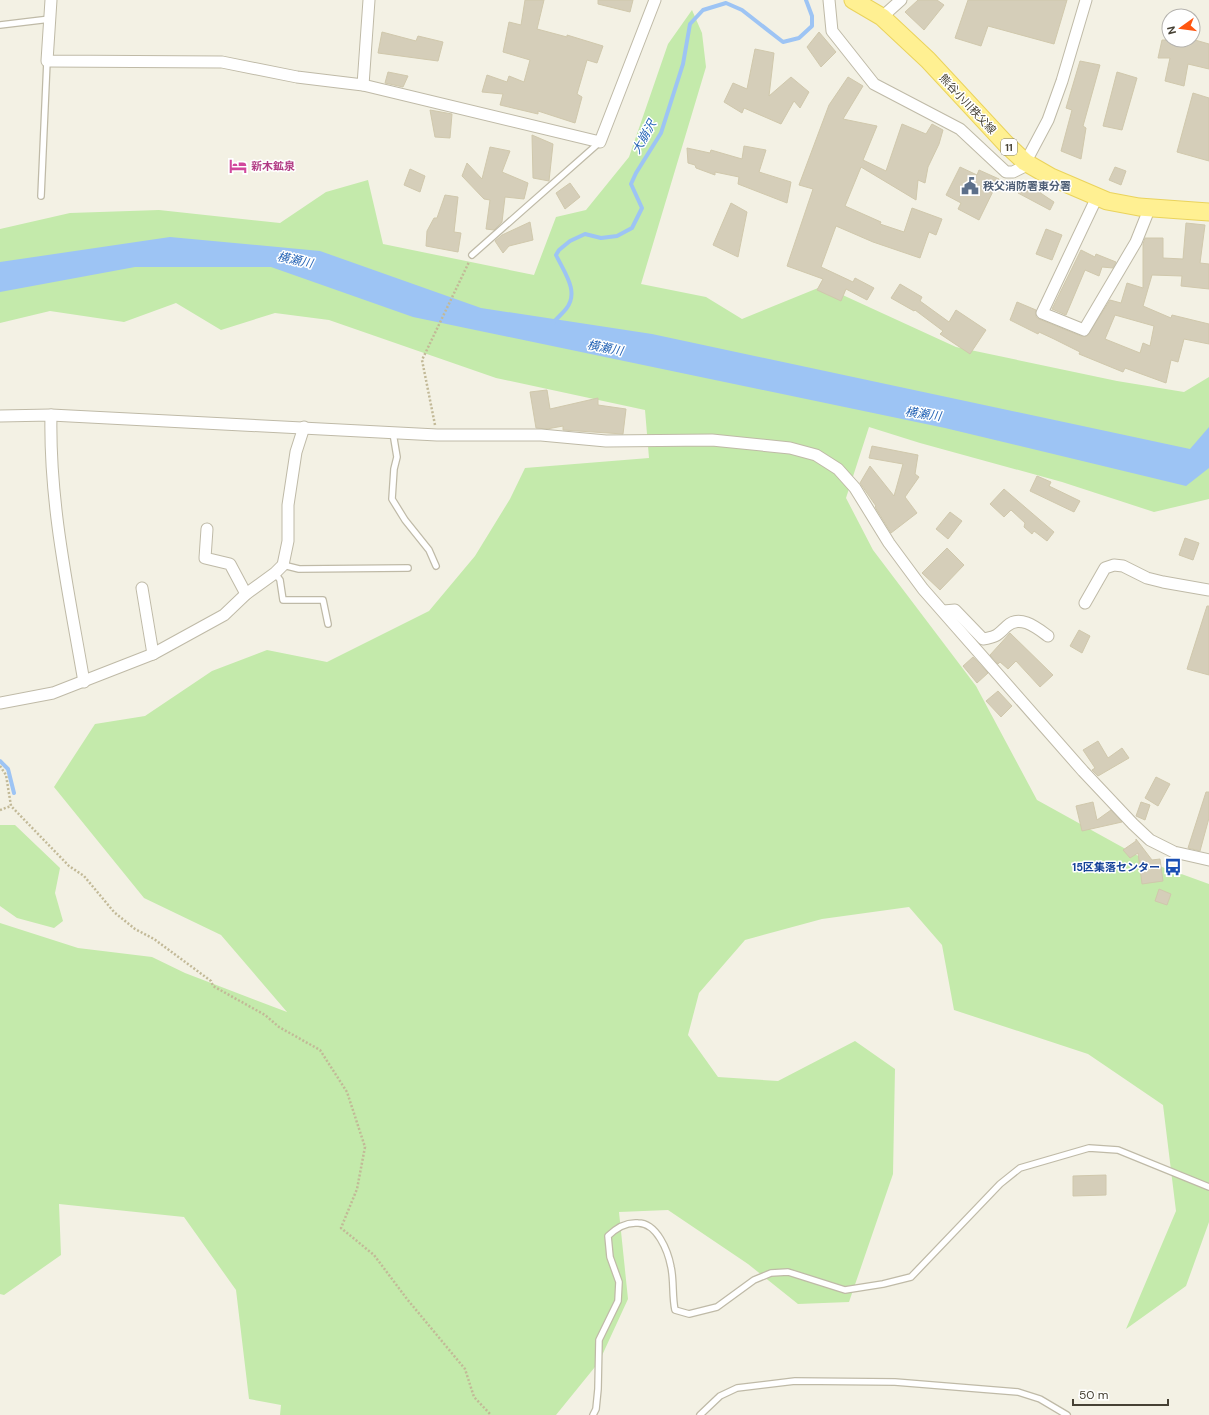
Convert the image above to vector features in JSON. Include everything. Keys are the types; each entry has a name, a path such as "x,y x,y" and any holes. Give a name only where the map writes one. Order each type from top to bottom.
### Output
{"main road":[{"name":"熊谷小川秩父線","path":"853,0 882,17 928,60 1004,143 1025,162 1051,177 1107,201 1150,207 1209,212"}],"street":[{"path":"51,0 47,61 222,62 297,77 363,85 600,142 655,0"},
{"path":"363,85 370,0"},
{"path":"829,0 832,31 874,84 960,129 1006,172 1013,172 1022,167 1048,120 1062,81 1086,0"},
{"path":"882,17 901,0"},
{"path":"1097,197 1042,313 1084,330 1136,242 1150,207"},
{"path":"51,415 54,492 84,682"},
{"path":"0,416 51,415 437,435 541,435 606,441 727,441 790,448 816,455 838,469 855,488 890,544 923,589 1083,771 1150,840 1174,852 1209,860"},
{"path":"0,703 53,693 153,654 224,615 246,594 279,569 288,541 288,505 296,452 304,427"},
{"path":"207,529 205,558 230,564 246,594"},
{"path":"1085,603 1105,568 1114,564 1123,566 1147,578 1209,590"},
{"path":"142,588 153,654"},
{"path":"944,612 955,610 983,639 996,637 1008,625 1021,622 1030,623 1048,636"}],"lane":[{"path":"0,25 50,19"},
{"path":"41,196 47,61"},
{"path":"472,256 600,142"},
{"path":"393,433 397,457 394,469 392,499 404,520 429,550 436,566"},
{"path":"328,624 323,600 283,600 279,569 408,568"},
{"path":"593,1415 596,1409 599,1340 618,1301 620,1282 610,1257 608,1236 613,1231 629,1222 644,1223 655,1229 671,1267 672,1298 675,1310 689,1314 717,1307 754,1280 771,1273 788,1272 845,1290 883,1284 911,1277 1000,1184 1020,1168 1089,1148 1118,1150 1209,1187"},
{"path":"700,1415 720,1396 737,1388 795,1381 895,1382 1018,1392 1040,1399 1067,1415"}],"path":[{"path":"437,435 422,360 472,256"},
{"path":"0,766 6,775 11,806 69,866 84,876 114,912 135,929 154,939 211,982 213,986 265,1015 279,1027 320,1050 347,1092 365,1147 357,1189 341,1228 374,1255 407,1299 465,1369 474,1397 491,1415"},
{"path":"0,810 11,806"}],"green space":[{"path":"692,10 702,33 706,67 641,284 706,297 742,319 823,286 956,347 1117,381 1184,392 1209,377 1209,499 1154,512 1062,482 920,443 869,427 846,498 873,550 976,686 1037,800 1151,863 1209,884 1209,1222 1186,1286 1126,1329 1176,1211 1163,1105 1088,1054 954,1010 942,945 909,907 822,919 745,940 699,993 688,1035 718,1077 778,1081 855,1041 895,1069 893,1174 849,1302 798,1304 748,1264 668,1210 619,1212 628,1299 599,1362 556,1415 280,1415 281,1405 249,1399 236,1290 184,1217 59,1204 61,1255 4,1295 0,1294 0,923 78,948 152,957 185,973 287,1012 221,935 144,898 54,787 95,724 145,716 212,671 267,650 327,662 429,611 475,556 510,499 525,468 649,458 645,410 496,378 329,320 275,313 221,330 176,303 124,322 50,311 0,323 0,229 70,213 159,210 280,223 326,192 368,180 383,244 534,275 556,217 586,210 629,157 668,44"},
{"path":"0,825 15,825 60,868 55,893 63,921 54,928 17,918 0,906"}],"water":[{"name":"横瀬川","path":"170,237 320,251 481,308 652,334 1190,449 1209,427 1209,468 1186,486 945,428 413,317 271,267 135,267 0,292 0,262"}],"building":[{"path":"525,0 544,0 537,29 567,37 567,35 603,46 597,63 587,60 577,94 582,97 575,123 538,111 538,114 500,105 503,94 482,92 487,75 507,82 509,76 524,82 530,60 503,52 509,22 521,25"},
{"path":"598,0 633,0 630,12 598,4"},
{"path":"918,0 937,0 944,5 924,30 905,12"},
{"path":"968,0 1067,0 1054,44 988,26 981,46 955,38"},
{"path":"382,32 416,41 418,36 443,42 438,61 378,53"},
{"path":"819,32 836,52 821,67 807,47"},
{"path":"1201,42 1209,44 1209,69 1188,64 1184,86 1165,81 1170,58 1158,58 1161,44 1161,48 1201,48"},
{"path":"755,49 774,53 769,96 791,77 809,92 800,108 794,101 781,124 744,108 742,113 724,102 733,83 747,89"},
{"path":"1080,61 1100,65 1083,126 1086,128 1081,159 1061,151 1072,110 1066,108"},
{"path":"388,72 408,76 403,87 385,83"},
{"path":"1117,72 1137,78 1122,130 1103,126"},
{"path":"848,77 863,86 843,119 877,126 863,160 886,171 902,124 926,134 932,124 943,130 939,144 928,167 925,183 918,180 916,200 861,167 845,206 881,222 880,224 904,232 912,208 942,219 936,235 929,232 920,258 873,242 836,226 821,267 853,282 855,278 874,288 867,300 846,289 841,301 817,290 823,279 787,266 813,189 799,185 829,105"},
{"path":"1193,93 1209,98 1209,161 1177,152"},
{"path":"430,110 452,114 450,138 435,137"},
{"path":"532,135 553,144 549,181 533,178"},
{"path":"744,146 766,150 759,172 791,182 787,203 738,184 739,177 715,172 715,175 696,168 695,165 688,163 687,148 710,153 711,150 742,159"},
{"path":"490,147 510,151 502,172 528,183 524,199 505,197 502,222 494,230 486,229 490,200 484,199 462,176 467,163 482,179"},
{"path":"960,167 977,175 979,170 999,179 979,220 958,209 961,203 946,195"},
{"path":"1115,167 1126,171 1121,185 1109,180"},
{"path":"410,169 425,176 420,192 404,185"},
{"path":"1024,182 1054,202 1050,210 1018,193"},
{"path":"570,183 580,197 565,209 556,193"},
{"path":"445,195 458,197 454,232 461,233 458,252 426,246 427,231 434,218 437,218"},
{"path":"731,203 747,212 738,257 713,245"},
{"path":"530,222 533,240 509,246 503,253 495,241 502,235"},
{"path":"1186,223 1205,225 1200,263 1209,264 1209,289 1181,286 1182,276 1152,275 1143,306 1171,318 1172,315 1209,324 1209,344 1184,339 1178,362 1171,360 1166,383 1125,368 1123,372 1079,354 1080,352 1054,339 1039,332 1038,334 1010,320 1017,302 1036,310 1036,317 1039,319 1081,336 1087,336 1110,300 1121,303 1127,283 1143,288 1143,244 1145,238 1163,238 1163,258 1183,259","holes":["1115,315 1154,326 1150,346 1143,343 1140,353 1105,339"]},
{"path":"1046,229 1062,235 1052,260 1036,254"},
{"path":"1081,250 1095,257 1096,254 1116,262 1113,268 1102,267 1099,276 1085,270 1066,315 1052,309"},
{"path":"900,284 922,297 920,301 949,322 956,310 986,330 970,354 940,334 943,331 915,310 914,311 891,298"},
{"path":"547,390 550,409 598,398 598,405 626,409 623,434 563,430 563,426 547,429 536,428 530,392"},
{"path":"872,446 918,455 915,474 919,477 905,497 917,513 891,533 875,507 876,506 860,483 870,466 894,496 903,464 869,458"},
{"path":"1037,476 1051,482 1049,486 1080,501 1074,512 1030,491"},
{"path":"1004,489 1054,532 1047,541 1034,531 1032,534 1024,527 1025,523 1011,510 1004,517 990,504"},
{"path":"950,512 962,521 948,539 936,529"},
{"path":"1185,538 1199,543 1193,560 1179,555"},
{"path":"947,548 964,565 940,590 922,573"},
{"path":"1207,606 1209,606 1209,675 1187,669"},
{"path":"1079,630 1090,636 1082,653 1070,646"},
{"path":"1010,633 1053,675 1040,687 1016,661 1008,669 1000,662 998,664 990,655"},
{"path":"973,657 988,673 977,683 963,666"},
{"path":"998,691 1012,706 1001,717 986,701"},
{"path":"1098,741 1108,758 1122,748 1129,758 1098,776 1092,770 1095,768 1083,750"},
{"path":"1156,777 1170,784 1158,806 1145,798"},
{"path":"1206,792 1209,792 1209,818 1200,851 1188,848"},
{"path":"1093,802 1097,820 1111,810 1122,822 1082,831 1076,806"},
{"path":"1141,802 1150,805 1145,820 1136,816"},
{"path":"1136,839 1152,860 1160,859 1163,881 1142,884 1138,853 1130,858 1123,850 1136,841"},
{"path":"1159,889 1171,894 1167,905 1155,901"},
{"path":"1106,1175 1106,1195 1073,1196 1073,1176"}],"waterway":[{"name":"大崩沢","path":"553,323 566,309 570,302 571,296 569,282 556,255 559,250 570,241 585,234 601,238 617,236 632,228 642,208 631,184 636,173 661,133 683,64 690,24 703,10 726,3 742,10 783,42 799,38 812,26 812,16 806,0"},
{"path":"0,761 8,769 14,793"}],"place":[{"name":"新木鉱泉","path":"238,166"},
{"name":"秩父消防署東分署","path":"970,186"},
{"name":"15区集落センター","path":"1173,867"}]}
